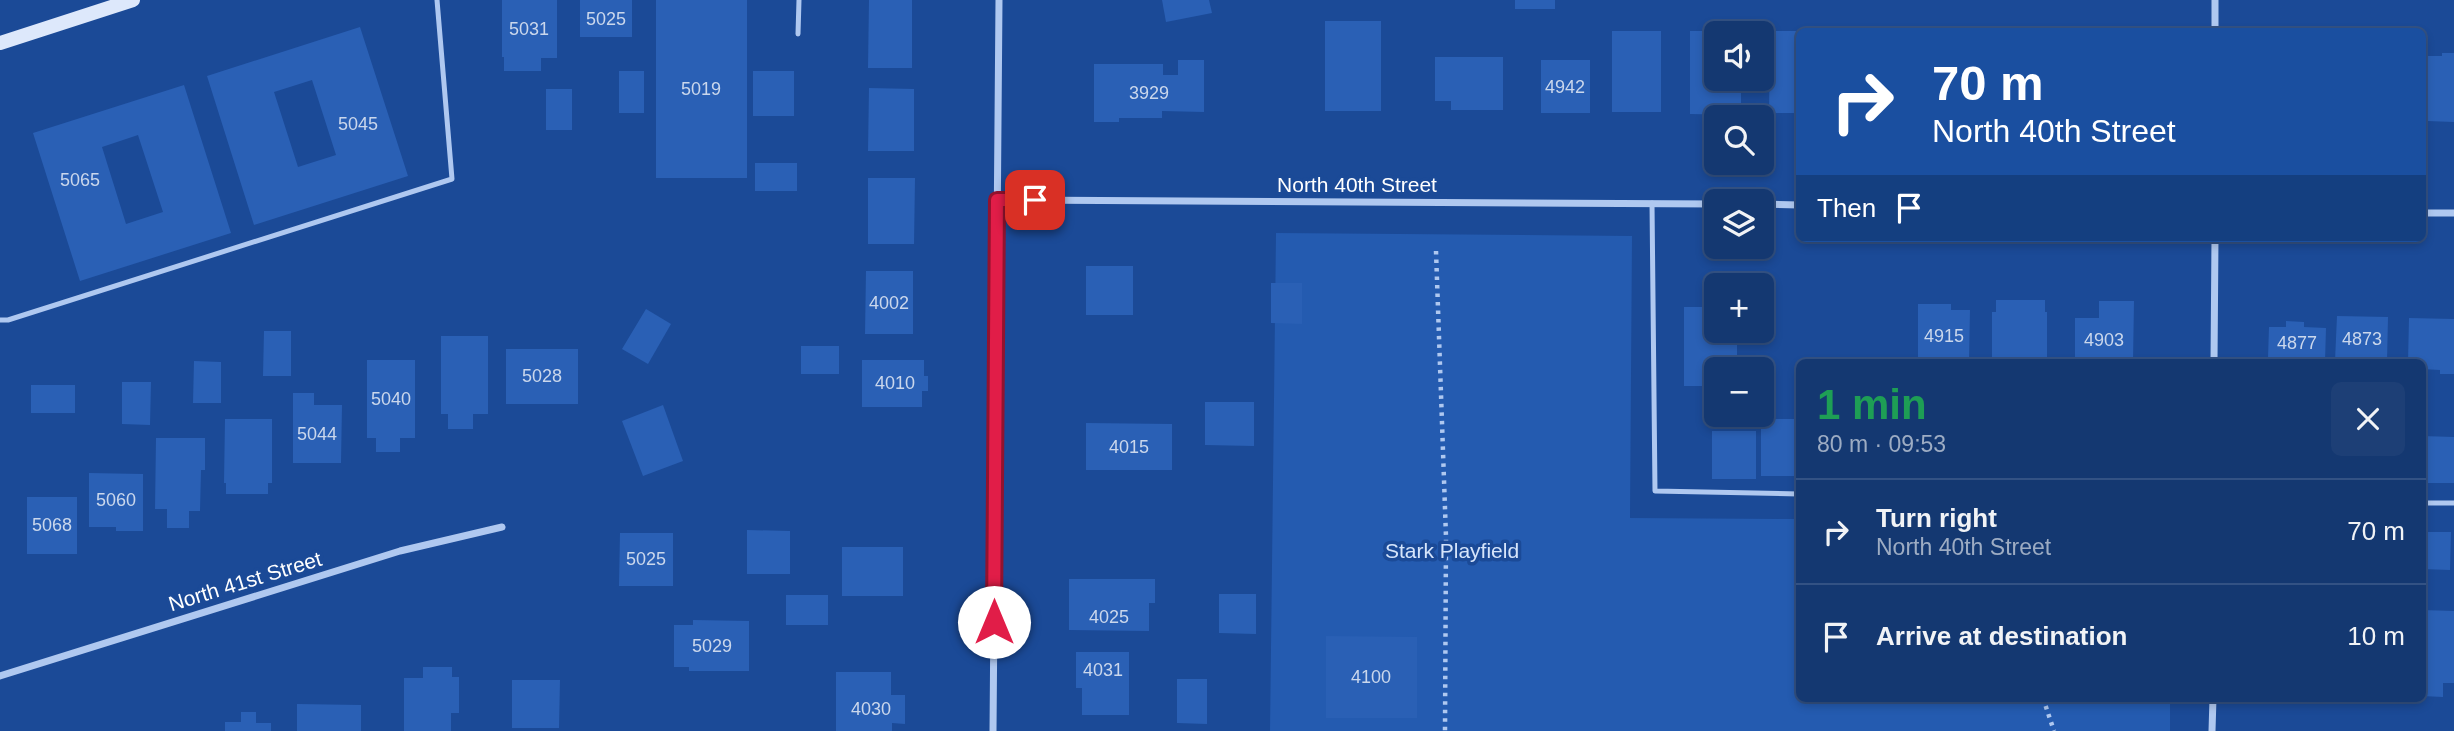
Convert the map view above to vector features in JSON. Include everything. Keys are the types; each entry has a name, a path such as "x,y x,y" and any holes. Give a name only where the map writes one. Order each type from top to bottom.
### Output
{"main road":[{"path":"0,43 133,0"}],"street":[{"path":"993,731 999,0"},
{"path":"2215,0 2215,28"},
{"name":"North 40th Street","path":"997,200 1704,204"},
{"path":"1774,204 1796,205"},
{"path":"2426,213 2454,213"},
{"path":"2214,359 2215,242"},
{"name":"North 41st Street","path":"0,676 400,551 502,527"},
{"path":"2213,702 2213,731"}],"lane":[{"path":"0,320 8,320 452,179 436,0"},
{"path":"798,34 799,0"},
{"path":"1652,203 1655,491 1796,494"},
{"path":"2426,503 2454,503"}],"path":[{"path":"1436,251 1446,537 1445,731"},
{"path":"2044,702 2054,731"}],"green space":[{"name":"Stark Playfield","path":"1276,233 1632,236 1630,518 1796,519 1796,702 2170,702 2170,731 1270,731"}],"building":[{"path":"502,0 557,0 557,58 541,58 541,71 504,71"},
{"path":"580,0 632,0 632,37 580,37"},
{"path":"656,0 747,0 747,178 656,178"},
{"path":"869,0 912,0 912,68 868,68"},
{"path":"1162,0 1209,0 1212,13 1166,22"},
{"path":"1515,0 1555,0 1555,9 1515,9"},
{"path":"1325,21 1381,21 1381,111 1325,111"},
{"path":"360,27 408,176 254,225 207,76","holes":["312,80 336,155 298,167 274,92"]},
{"path":"1997,27 2049,27 2049,28"},
{"path":"1612,31 1661,31 1661,112 1612,112"},
{"path":"1690,31 1704,31 1704,91 1741,91 1741,105 1704,105 1704,114 1690,114"},
{"path":"1774,31 1796,31 1796,113 1774,113 1774,105 1769,105 1769,91 1774,91"},
{"path":"2442,53 2454,53 2454,122 2427,121 2426,56 2442,56"},
{"path":"1435,57 1503,57 1503,110 1451,110 1451,101 1435,101"},
{"path":"1178,60 1204,60 1204,112 1162,111 1162,118 1119,118 1119,122 1094,122 1094,64 1163,64 1163,75 1178,75"},
{"path":"1541,60 1590,60 1590,113 1541,113"},
{"path":"619,71 644,71 644,113 619,113"},
{"path":"753,71 794,71 794,116 753,116"},
{"path":"184,85 231,233 80,281 33,133","holes":["138,135 163,212 126,224 102,147"]},
{"path":"869,88 914,89 914,151 868,151"},
{"path":"546,89 572,89 572,130 546,130"},
{"path":"755,163 797,163 797,191 755,191"},
{"path":"868,178 915,178 914,244 868,244"},
{"path":"1086,266 1133,266 1133,315 1086,315"},
{"path":"866,271 913,271 913,334 865,334"},
{"path":"1271,283 1302,283 1302,324 1271,323"},
{"path":"1996,300 2045,300 2047,359 1992,359 1992,312 1996,312"},
{"path":"2099,301 2134,301 2133,359 2075,359 2075,318 2099,318"},
{"path":"1918,304 1951,304 1951,310 1970,310 1969,359 1918,359"},
{"path":"1684,307 1704,307 1704,343 1737,343 1737,357 1704,357 1704,386 1684,386"},
{"path":"646,309 671,324 648,364 622,349"},
{"path":"2337,316 2388,317 2387,359 2335,359"},
{"path":"2409,318 2454,319 2454,374 2440,374 2440,370 2426,369 2426,359 2408,359"},
{"path":"2286,321 2304,322 2304,327 2326,328 2325,359 2263,359 2268,358 2269,327 2286,327"},
{"path":"264,331 291,331 291,376 263,376"},
{"path":"441,336 488,336 488,414 473,414 473,429 448,429 448,414 441,414"},
{"path":"801,346 839,346 839,374 801,374"},
{"path":"506,349 578,349 578,404 506,404"},
{"path":"367,360 415,360 415,438 400,438 400,452 376,452 376,438 367,438"},
{"path":"862,360 924,360 928,391 922,391 922,407 862,407"},
{"path":"194,361 221,362 221,403 193,403"},
{"path":"122,382 151,382 150,425 122,424"},
{"path":"31,385 75,385 75,413 31,413"},
{"path":"293,393 314,393 314,405 342,405 341,463 293,463"},
{"path":"1205,402 1254,402 1254,446 1205,445"},
{"path":"663,405 683,461 643,476 622,421"},
{"path":"225,419 272,419 272,483 268,483 268,494 226,494"},
{"path":"1774,419 1796,419 1796,476 1761,476 1761,427 1774,427"},
{"path":"1086,423 1172,424 1172,470 1086,470"},
{"path":"1712,431 1756,431 1756,479 1712,479"},
{"path":"2426,436 2454,437 2454,483 2426,483"},
{"path":"156,438 205,438 205,470 201,470 200,511 189,511 189,528 167,528 167,509 155,509"},
{"path":"89,473 143,474 143,531 89,527"},
{"path":"27,497 77,497 77,554 27,554"},
{"path":"747,530 790,531 790,574 747,574"},
{"path":"2426,532 2451,532 2450,570 2426,569"},
{"path":"620,533 673,533 673,586 619,586"},
{"path":"842,547 903,547 903,596 842,596"},
{"path":"1069,579 1155,579 1155,603 1149,603 1149,631 1069,630"},
{"path":"1219,594 1256,594 1256,634 1219,633"},
{"path":"786,595 828,595 828,625 786,625"},
{"path":"2426,610 2454,611 2454,683 2443,683 2443,697 2426,696"},
{"path":"693,620 749,621 749,671 689,671 689,667 674,667 674,625 693,625"},
{"path":"1326,636 1417,637 1417,718 1326,718"},
{"path":"1076,652 1129,652 1129,715 1082,715 1082,688 1076,688"},
{"path":"423,667 452,667 452,677 459,677 459,713 451,713 451,731 404,731 404,678 423,678"},
{"path":"836,672 891,672 891,695 905,695 905,724 892,723 892,731 836,731"},
{"path":"1177,679 1207,679 1207,724 1177,723"},
{"path":"512,680 560,680 559,728 512,728"},
{"path":"297,704 361,705 361,731 297,731"},
{"path":"241,712 256,712 256,723 271,723 271,731 225,731 225,722 241,722"}],"route":[{"path":"994,622 997,200 1035,200"}]}
